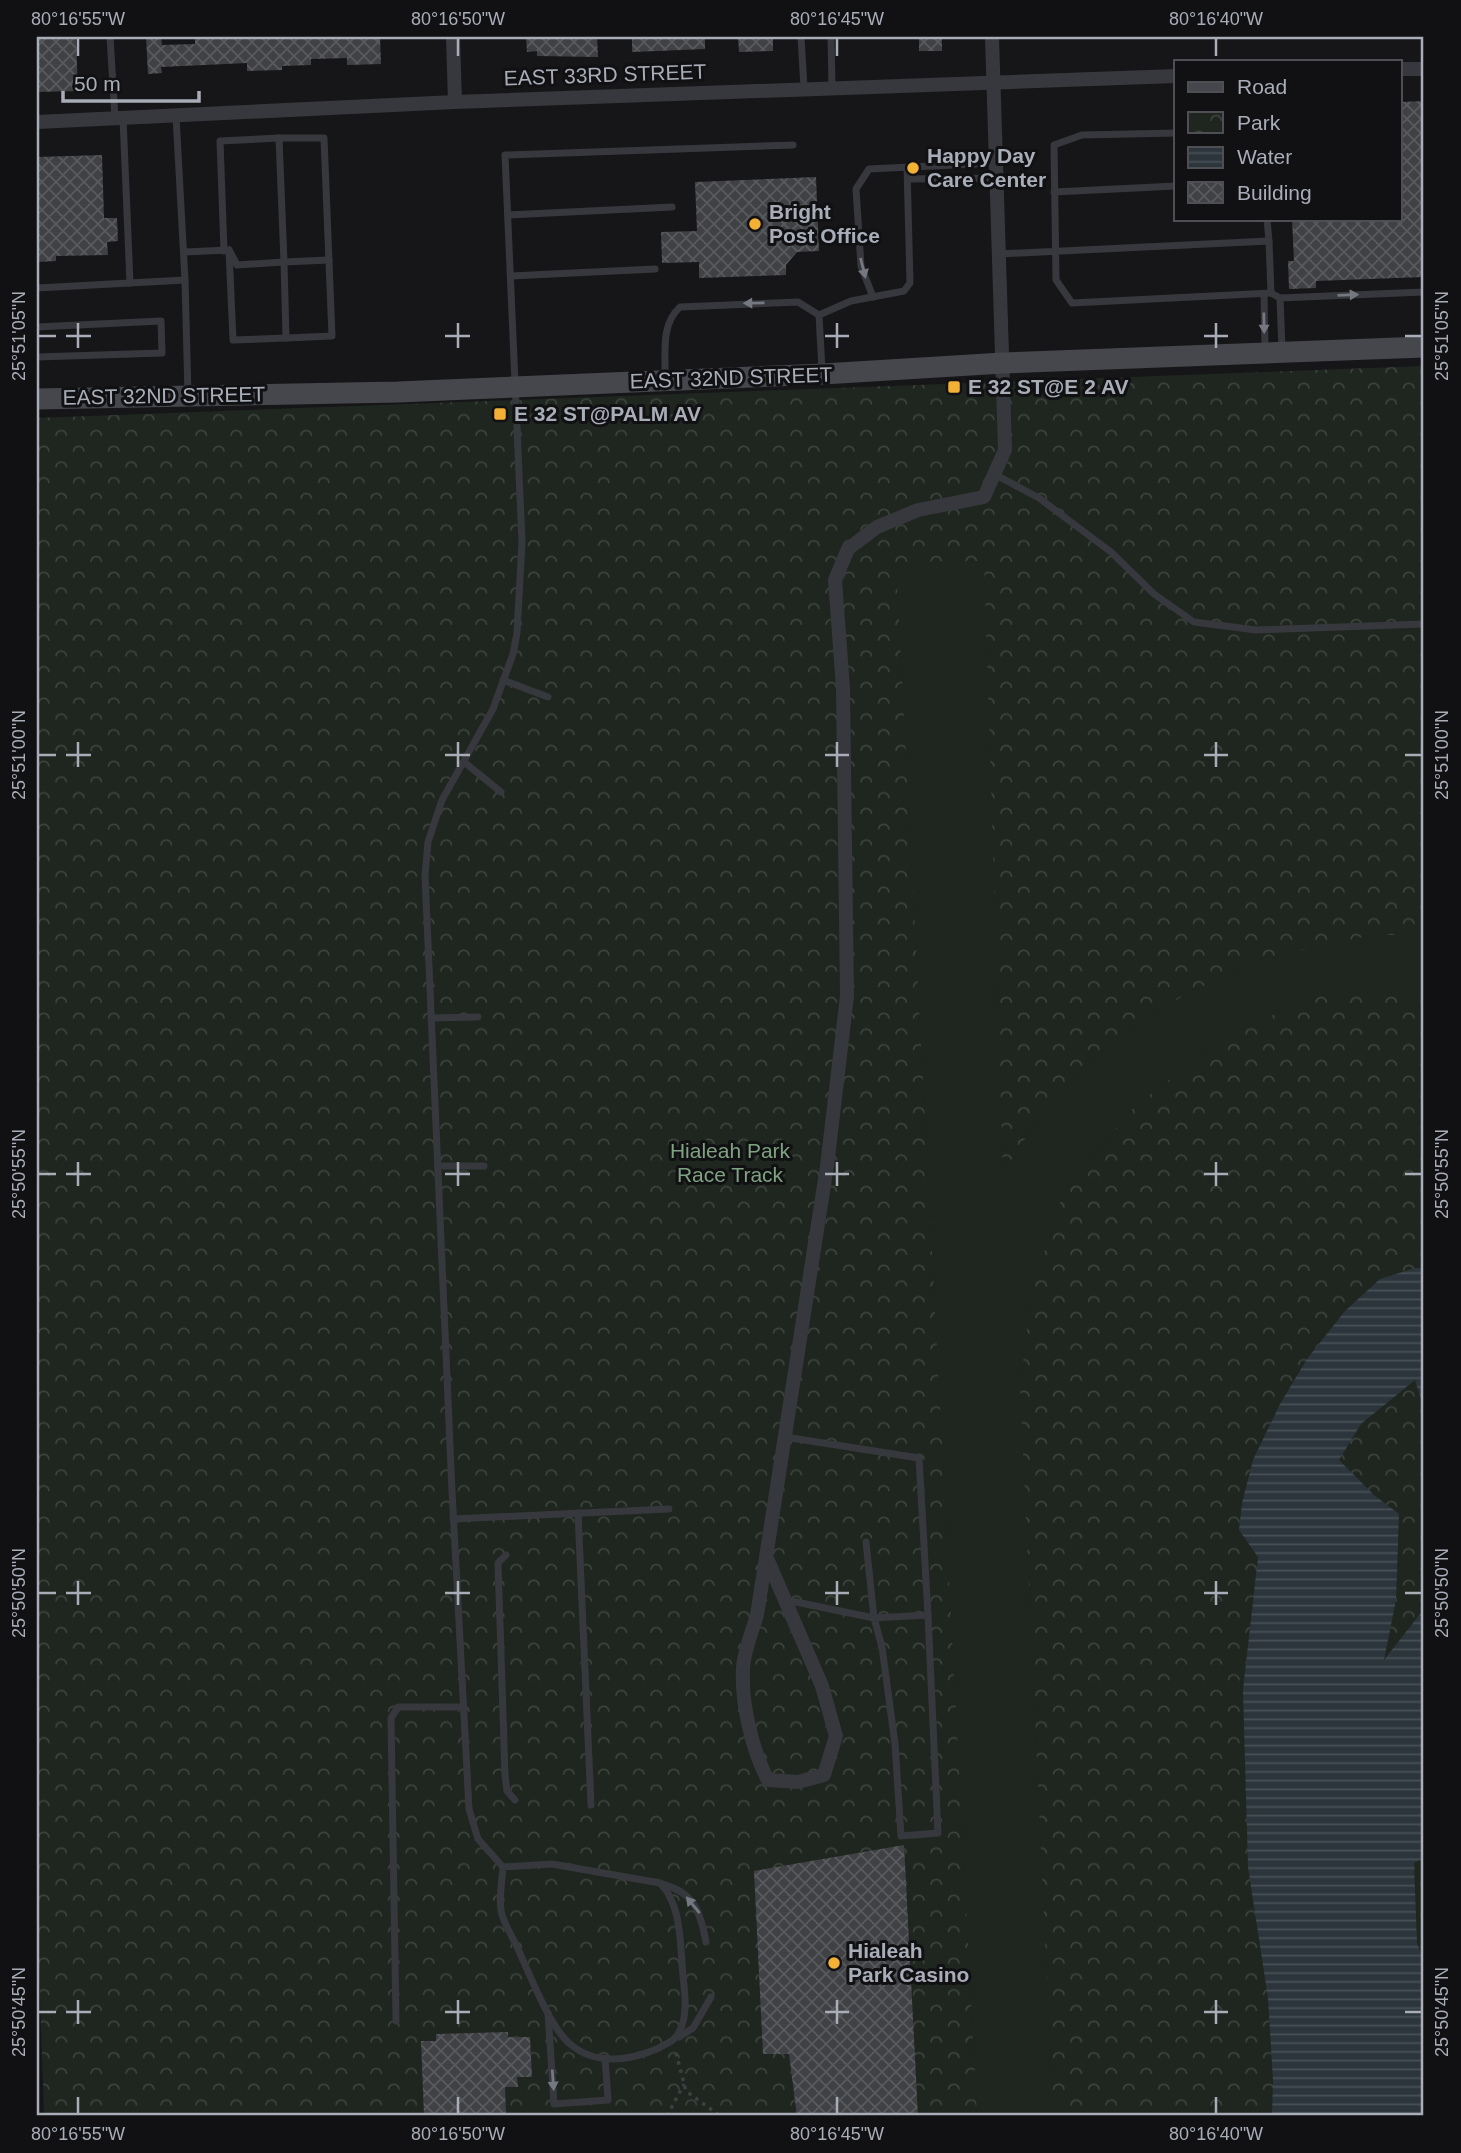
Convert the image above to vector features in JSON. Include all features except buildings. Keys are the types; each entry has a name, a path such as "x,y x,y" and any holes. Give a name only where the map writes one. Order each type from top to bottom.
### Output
{"street":[{"path":"453,37 455,102"},
{"path":"766,1556 822,1686 836,1737 824,1775 798,1782 768,1780 758,1760 747,1719 743,1668 757,1615 766,1556 785,1437 827,1166 847,996 843,688 835,580 848,549 877,527 918,510 985,497 1005,450 992,37"},
{"path":"1402,69 1424,69"},
{"name":"EAST 33RD STREET","path":"37,122 455,102 1174,76"},
{"name":"EAST 32ND STREET","path":"37,399 516,387 823,374 1003,363 1424,347"}],"lane":[{"path":"110,37 119,118 130,283"},
{"path":"801,37 804,88"},
{"path":"831,37 832,87"},
{"path":"176,116 184,252 188,396"},
{"path":"1174,133 1082,135 1054,145 1056,280 1072,303 1267,293 1280,298 1424,292"},
{"path":"279,138 286,338"},
{"path":"279,138 324,138 332,336 233,340 220,141 279,138"},
{"path":"711,1997 693,2028 639,2057 605,2059 590,2056 568,2043 548,2012 502,1915 500,1897 503,1867 478,1839 469,1809 453,1519 425,875 428,842 442,800 493,709 513,654 517,633 522,542 505,155 793,145"},
{"path":"873,297 861,266 856,189 869,169 907,167 997,170"},
{"path":"819,315 851,300 904,292 910,283 907,167"},
{"path":"908,179 997,170"},
{"path":"1054,192 1174,186"},
{"path":"508,215 671,207"},
{"path":"1267,220 1267,293 1274,353"},
{"path":"999,254 1269,241"},
{"path":"184,252 226,251"},
{"path":"226,251 237,265 329,260"},
{"path":"511,276 655,270"},
{"path":"37,288 185,280"},
{"path":"1274,353 1280,298"},
{"path":"665,381 667,324 670,316 680,307 798,302 819,315"},
{"path":"819,315 823,374"},
{"path":"37,327 161,321 162,353 37,357"},
{"path":"994,474 1038,498 1111,552 1154,594 1194,622 1256,630 1424,624"},
{"path":"503,680 548,697"},
{"path":"464,762 501,792"},
{"path":"431,1018 478,1017"},
{"path":"438,1166 484,1166"},
{"path":"785,1437 919,1458 938,1833 901,1836 893,1730 882,1647 874,1618 866,1542"},
{"path":"453,1519 669,1509"},
{"path":"578,1513 591,1805"},
{"path":"506,1555 498,1563 500,1653 505,1775 507,1791 515,1800"},
{"path":"786,1600 874,1618 928,1615"},
{"path":"396,2021 390,1718 398,1707 462,1707"},
{"path":"503,1867 552,1864 680,1889 700,1913 706,1942"},
{"path":"660,1883 668,1891 674,1906 680,1936 685,2013 681,2030 673,2041"},
{"path":"548,2012 554,2104 608,2100 605,2059"}],"path":[{"path":"673,2041 686,2091 720,2116"},
{"path":"667,2116 684,2084"}],"green space":[{"name":"Hialeah Park Race Track","path":"1424,366 1424,2116 44,2116 37,1909 37,418"},
{"path":"984,561 1003,1172 1056,1093 1122,1034 1186,994 1265,958 1372,935 1424,935 1424,987 1332,991 1231,1032 1135,1106 1064,1191 1031,1293 1020,1388 1053,2116 977,2116 896,562"}],"water":[{"path":"1415,1268 1424,1268 1424,1409 1415,1380 1361,1424 1339,1460 1374,1495 1399,1514 1396,1600 1384,1660 1424,1609 1424,1858 1414,1863 1417,1943 1424,1960 1424,2116 1272,2116 1273,2081 1268,1998 1248,1867 1243,1690 1258,1557 1239,1530 1242,1503 1253,1460 1280,1404 1307,1359 1345,1311 1380,1279"}],"place":[{"name":"Happy Day Care Center","path":"913,168"},
{"name":"Bright Post Office","path":"755,224"},
{"name":"E 32 ST@E 2 AV","path":"954,387"},
{"name":"E 32 ST@PALM AV","path":"500,414"},
{"name":"Hialeah Park Casino","path":"834,1963"}]}
